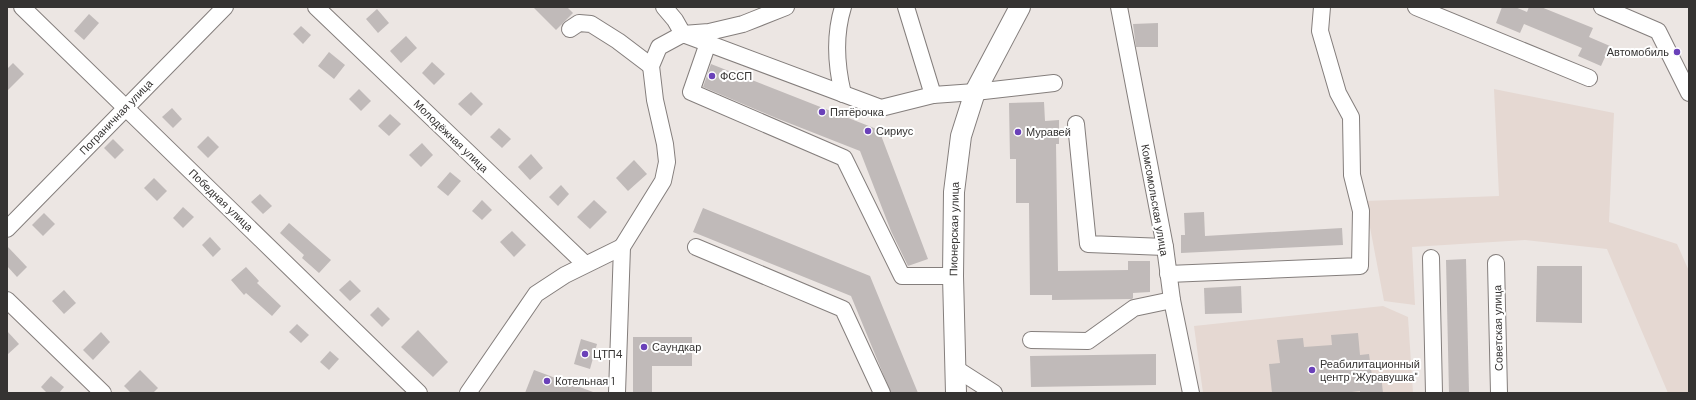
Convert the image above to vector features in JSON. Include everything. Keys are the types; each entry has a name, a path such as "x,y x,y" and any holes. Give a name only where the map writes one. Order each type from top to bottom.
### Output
{"main road":[{"name":"Пионерская улица","path":"956,393 953,276 954,192 961,136 976,92 1020,7"}],"street":[{"name":"Победная улица","path":"22,7 419,393"},
{"name":"Пограничная улица","path":"7,229 125,107 225,7"},
{"name":"Молодёжная улица","path":"316,7 585,264"},
{"path":"664,7 675,20 683,34 881,108 933,95 976,92 1054,83"},
{"path":"618,393 622,247 663,181 667,162 665,144 655,100 651,66 660,47 683,34 709,32 743,24 786,7"},
{"path":"843,7 840,16 836,54 838,75 843,94"},
{"path":"906,7 933,95"},
{"name":"Комсомольская улица","path":"1119,7 1165,247 1172,300 1191,393"},
{"path":"1168,274 1360,266 1361,211 1352,175 1351,117 1338,93 1320,31 1322,7"},
{"path":"1416,7 1589,78"},
{"path":"1602,7 1658,31 1689,93"},
{"path":"570,29 579,23 591,24 618,41 651,66"},
{"path":"708,43 691,92 844,158 902,276 953,276"},
{"path":"1076,124 1088,244 1165,247"},
{"path":"468,393 536,294 585,264 622,247"},
{"path":"696,247 843,309 882,393"},
{"path":"1431,258 1434,393"},
{"name":"Советская улица","path":"1496,263 1499,393"},
{"path":"7,300 104,393"},
{"path":"1031,340 1088,340 1134,308 1172,300"},
{"path":"955,368 994,393"}],"shaded area":[{"path":"1494,89 1614,113 1609,222 1677,244 1689,271 1689,393 1668,393 1607,249 1525,240 1412,247 1415,305 1384,301 1365,201 1499,196"},
{"path":"1383,306 1408,317 1413,393 1203,393 1194,326"}],"building":[{"path":"533,7 567,7 573,13 556,30"},
{"path":"1502,7 1515,7 1527,12 1529,7 1541,7 1593,28 1589,37 1610,46 1601,66 1578,56 1582,48 1524,24 1520,33 1496,23"},
{"path":"377,9 389,23 378,33 366,19"},
{"path":"89,14 99,23 84,40 74,31"},
{"path":"1158,23 1158,47 1136,47 1133,24"},
{"path":"301,26 311,35 303,44 293,34"},
{"path":"406,36 417,48 401,63 390,51"},
{"path":"329,52 345,65 334,79 318,66"},
{"path":"432,62 445,74 434,85 422,73"},
{"path":"13,63 24,74 7,91 7,69"},
{"path":"711,64 879,130 928,259 908,266 891,231 860,151 703,87"},
{"path":"359,89 371,101 361,111 349,99"},
{"path":"471,92 483,104 471,116 458,104"},
{"path":"1044,102 1045,121 1059,120 1059,144 1056,144 1058,271 1128,270 1128,261 1150,261 1150,292 1133,293 1132,299 1052,300 1052,295 1030,295 1029,203 1016,203 1016,159 1010,159 1009,103"},
{"path":"172,108 182,119 173,128 162,117"},
{"path":"390,114 401,124 389,136 378,126"},
{"path":"499,128 511,139 502,148 490,137"},
{"path":"208,136 219,147 208,158 197,147"},
{"path":"113,139 124,150 115,159 104,148"},
{"path":"422,143 433,155 421,167 409,155"},
{"path":"531,154 543,168 530,180 518,167"},
{"path":"634,160 647,174 628,191 616,178"},
{"path":"450,172 461,181 448,196 437,187"},
{"path":"154,178 167,191 157,201 144,188"},
{"path":"561,185 569,194 558,206 549,197"},
{"path":"260,194 272,206 263,214 251,202"},
{"path":"482,200 492,210 482,220 472,211"},
{"path":"594,200 607,212 590,229 577,217"},
{"path":"183,207 194,217 183,228 173,218"},
{"path":"703,208 870,276 918,393 891,393 851,296 693,232"},
{"path":"1204,212 1205,236 1342,228 1343,245 1181,253 1181,235 1185,235 1184,213"},
{"path":"44,213 55,224 43,236 32,225"},
{"path":"289,223 331,260 319,273 302,258 304,255 280,233"},
{"path":"512,231 526,245 514,257 500,242"},
{"path":"210,237 221,249 213,257 202,245"},
{"path":"7,246 27,267 17,277 7,266"},
{"path":"1466,259 1469,393 1449,393 1446,260"},
{"path":"1537,266 1582,266 1582,323 1536,322"},
{"path":"246,267 259,281 257,283 281,306 272,316 246,293 244,295 231,280"},
{"path":"350,280 361,291 350,301 339,290"},
{"path":"1241,286 1242,313 1205,314 1204,288"},
{"path":"64,290 76,303 64,314 52,301"},
{"path":"378,307 390,319 382,327 370,315"},
{"path":"297,324 309,335 301,343 289,332"},
{"path":"418,330 448,362 433,377 401,347"},
{"path":"7,331 19,344 7,355"},
{"path":"101,332 110,342 93,360 83,350"},
{"path":"1358,333 1360,355 1369,354 1372,376 1381,374 1383,393 1360,393 1360,391 1344,393 1272,393 1269,364 1280,363 1277,340 1303,338 1304,347 1332,345 1331,335"},
{"path":"633,337 692,337 692,366 652,366 652,393 633,393"},
{"name":"ЦТП4","path":"581,339 597,344 590,369 574,364"},
{"path":"330,351 339,359 329,370 320,362"},
{"path":"1156,354 1156,385 1031,387 1030,356"},
{"path":"140,370 158,388 153,393 131,393 124,386"},
{"name":"Котельная 1","path":"534,370 593,392 593,393 525,393"},
{"path":"51,376 64,387 59,393 47,393 41,387"}],"place":[{"name":"Автомобиль","path":"1677,52"},
{"name":"ФССП","path":"712,76"},
{"name":"Пятёрочка","path":"822,112"},
{"name":"Сириус","path":"868,131"},
{"name":"Муравей","path":"1018,132"},
{"name":"Саундкар","path":"644,347"},
{"name":"ЦТП4","path":"585,354"},
{"name":"Реабилитационный центр \"Журавушка\"","path":"1312,370"},
{"name":"Котельная 1","path":"547,381"}]}
